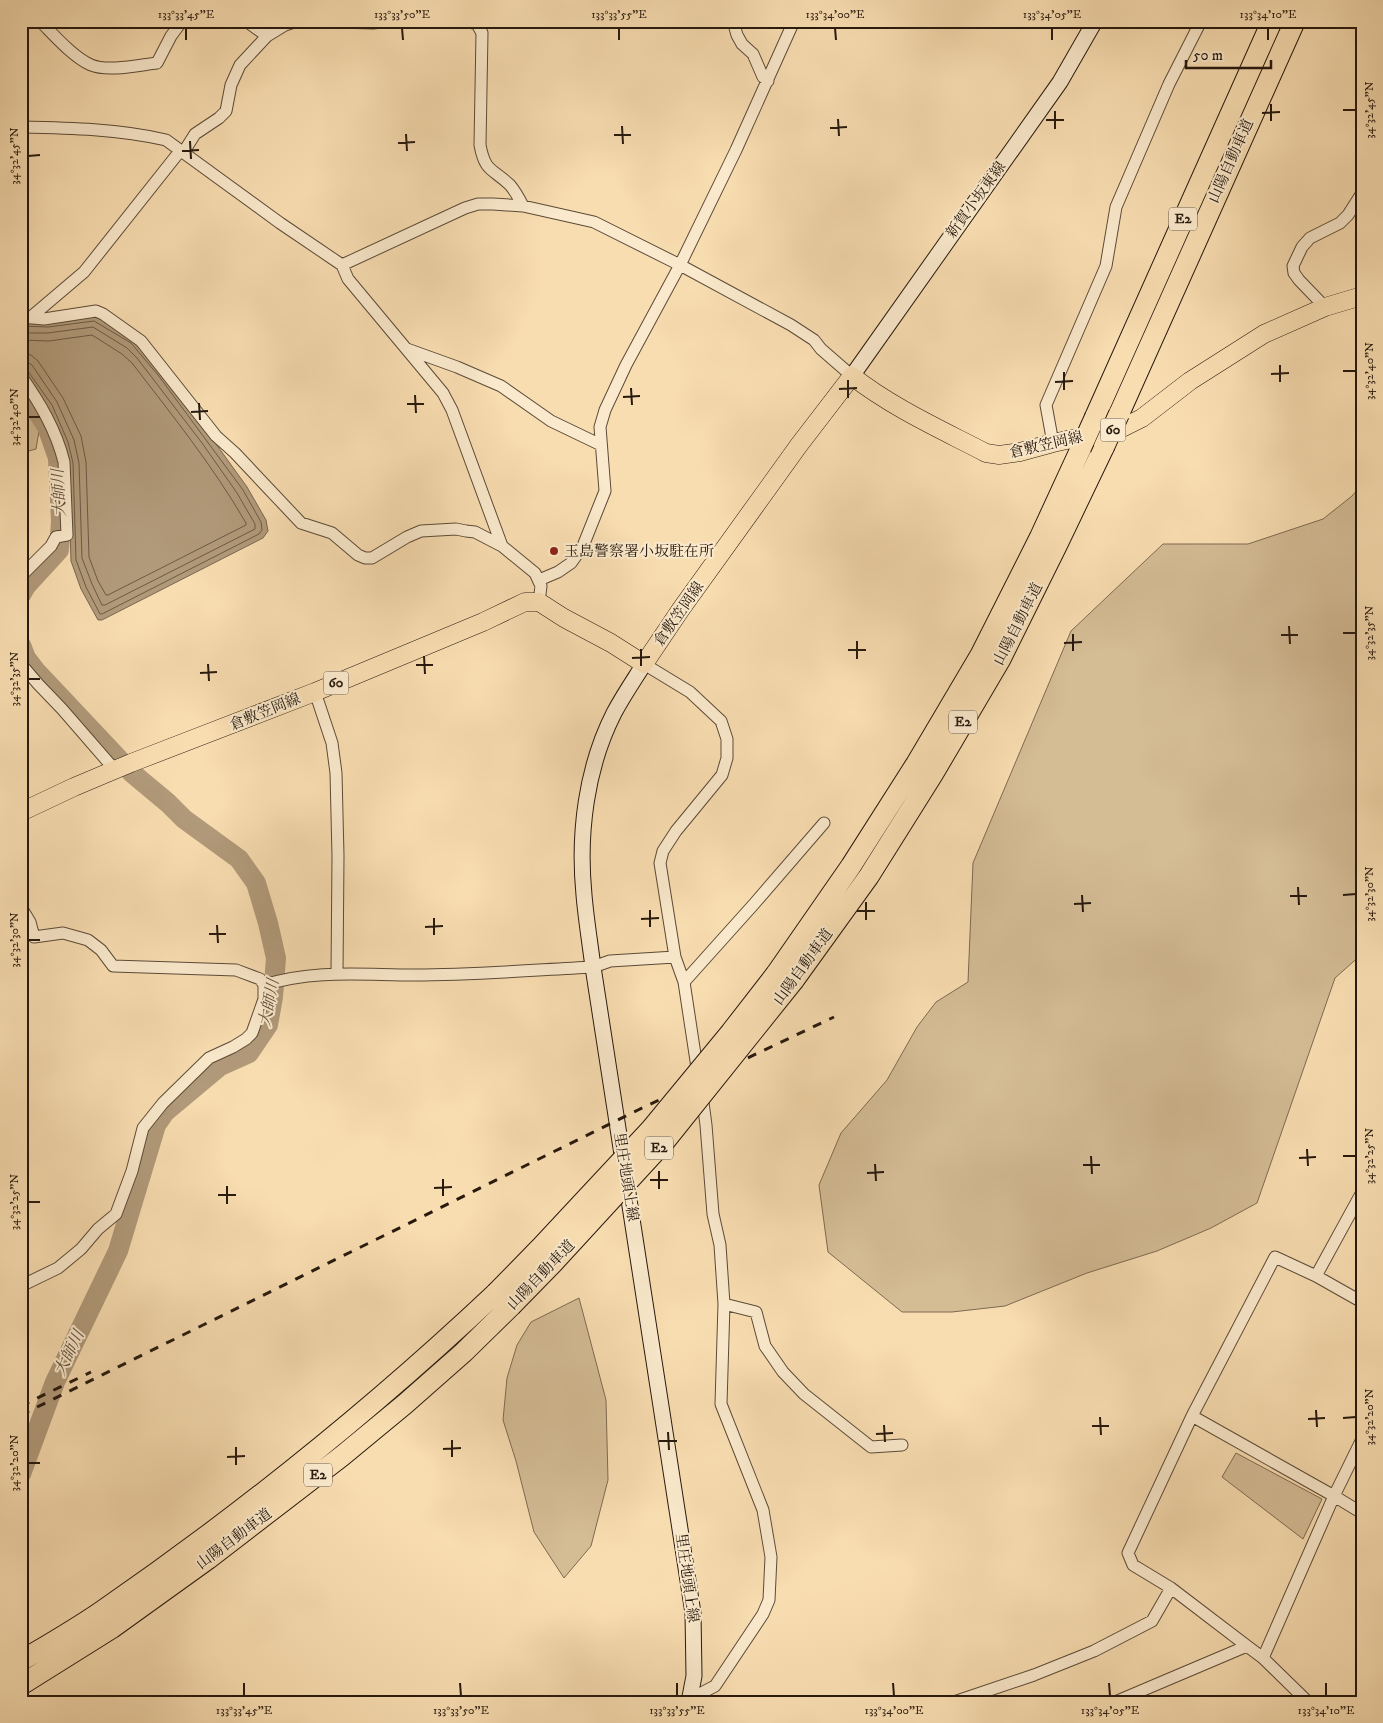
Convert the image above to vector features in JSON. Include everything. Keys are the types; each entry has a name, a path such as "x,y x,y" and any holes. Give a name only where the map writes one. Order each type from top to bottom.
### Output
{"highway":[{"name":"山陽自動車道","path":"21,1685 106,1620 198,1543 328,1442 406,1376 540,1248 651,1129 731,1032 785,977 856,858 916,764 976,662 1040,537 1272,21"},
{"name":"山陽自動車道","path":"21,1661 106,1620 208,1559 342,1456 412,1398 511,1306 665,1141 785,977 868,876 933,774 1000,660 1104,447 1295,21"}],"main road":[{"name":"新賀小坂東線","path":"852,376 1060,82 1095,21"},
{"name":"倉敷笠岡線","path":"644,664 681,609 799,445 852,376 872,392 986,453 999,455 1020,452 1053,442 1122,428 1142,418 1190,381 1264,334 1325,307 1362,296"},
{"name":"倉敷笠岡線","path":"21,812 121,767 315,692 483,622 525,602 539,602"},
{"path":"539,602 644,664"},
{"name":"里庄地頭上線","path":"644,664 614,712 592,770 586,801 582,861 584,895 593,967 693,1613 695,1652 690,1700"}],"street":[{"path":"40,21 82,60 102,67 157,63 171,36 182,21"},
{"path":"246,21 267,36"},
{"path":"26,317 84,272 195,134 226,111 231,85 240,65 267,36 285,25 297,21"},
{"path":"302,21 374,23 390,21"},
{"path":"465,21 477,24 482,33 480,144 482,159 491,171 509,184 523,206"},
{"path":"733,21 742,44 753,54 763,77 768,81"},
{"path":"539,580 558,572 571,562 583,546 605,491 600,427 604,410 680,265 768,81 794,21"},
{"path":"1053,442 1046,404 1106,266 1116,207 1168,84 1201,21"},
{"path":"21,127 81,129 146,135 166,140 342,266 348,279 437,385 452,410 502,546"},
{"path":"1325,307 1294,274 1293,266 1302,247 1310,238 1340,223 1348,215 1362,193"},
{"path":"342,266 465,208 478,204 523,206 594,222 680,265 814,340 821,349 852,376"},
{"path":"26,317 44,319 96,311 141,341 216,436 235,453 301,523 332,533 365,558 372,558 407,537 421,531 456,530 475,532 502,546 535,573 541,586 539,602"},
{"path":"406,349 457,367 500,386 551,421 601,445"},
{"path":"21,376 49,420 62,452 67,535 62,536 21,576"},
{"path":"21,664 38,684 121,767"},
{"path":"644,664 690,692 721,721 727,739 727,758 722,775 676,831 663,851 660,863 676,957 684,982 706,1125 713,1214 720,1245 724,1304 721,1404 763,1510 771,1557 769,1600 759,1622 715,1686 690,1700"},
{"path":"315,692 332,743 336,773 338,973"},
{"path":"684,982 824,823"},
{"path":"21,907 30,922 34,937 63,933 88,940 101,950 113,966 236,970 269,984 338,973 416,975 593,967 610,962 676,957"},
{"path":"21,1286 58,1268 82,1249 98,1229 116,1214 132,1171 143,1128 163,1104 209,1058 246,1039 252,1032 269,984"},
{"path":"1316,1276 1362,1192"},
{"path":"1308,1702 1263,1658 1171,1588 1132,1565 1128,1553 1192,1416 1275,1257 1316,1276 1362,1302"},
{"path":"724,1304 756,1312 764,1346 783,1372 804,1394 871,1447 902,1445"},
{"path":"1192,1416 1362,1513"},
{"path":"1263,1658 1334,1496 1362,1439"},
{"path":"954,1702 974,1699 1094,1651 1152,1621 1171,1588"},
{"path":"1115,1702 1247,1646"}],"shaded area":[{"path":"21,397 40,425 36,449 21,453"},
{"path":"1362,484 1362,954 1335,978 1257,1203 1211,1228 1157,1251 1087,1273 1005,1306 952,1312 902,1312 828,1252 819,1185 841,1133 887,1080 917,1027 936,1002 968,982 973,863 1071,631 1163,544 1248,544 1323,519 1352,496"},
{"path":"579,1298 606,1400 608,1480 591,1546 564,1578 534,1532 516,1461 503,1420 507,1378 517,1345 531,1322"},
{"path":"1236,1453 1322,1499 1303,1539 1222,1477"}],"water":[{"path":"95,315 134,340 211,437 247,487 266,520 268,531 263,538 102,620 98,620 81,589 71,561 68,464 47,408 21,369 21,321"}],"waterway":[{"name":"大師川","path":"21,386 47,427 58,458 61,521 59,550 26,586 21,595"},
{"name":"大師川","path":"21,645 26,658 36,671 132,773 184,819 239,859 256,883 276,958 273,997 268,1025 249,1053 220,1066 165,1112 156,1125 118,1251 55,1382 21,1474"}],"railway":[{"path":"21,1415 638,1110 834,1017"},
{"path":"21,1406 91,1372"}],"place":[{"name":"玉島警察署小坂駐在所","path":"554,551"}]}
